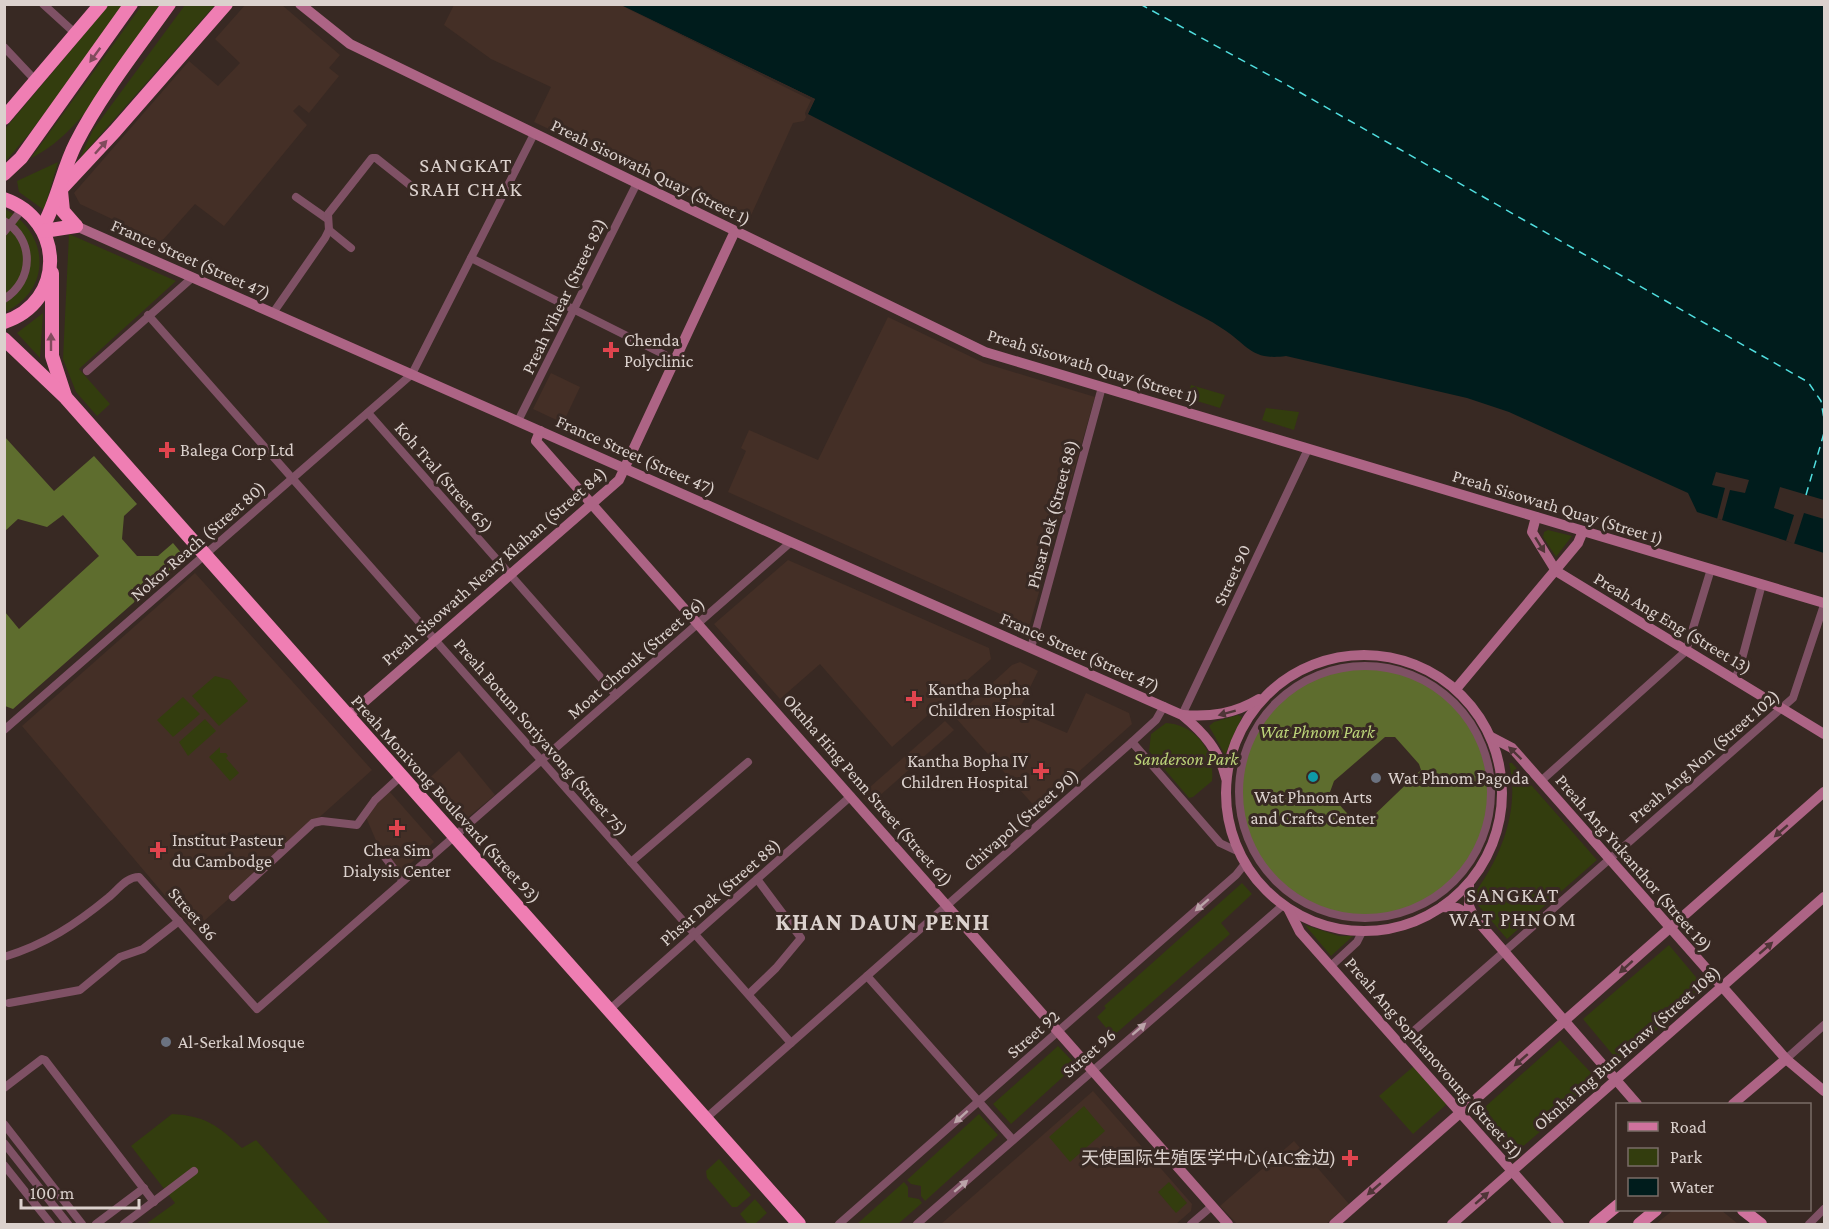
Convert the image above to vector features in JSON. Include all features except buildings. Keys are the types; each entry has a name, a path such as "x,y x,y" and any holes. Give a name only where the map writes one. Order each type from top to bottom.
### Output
{"highway":[{"path":"4,118 101,4"},
{"path":"43,229 61,189 70,155 89,120 169,4"},
{"path":"76,226 63,212 61,189 92,157 226,4"},
{"path":"4,174 21,158 130,6"},
{"path":"4,199 23,208 43,229"},
{"path":"43,229 76,226"},
{"name":"Preah Monivong Boulevard (Street 93)","path":"43,229 51,251 51,356 66,398"},
{"path":"6,318 30,307 38,298 47,281 51,262"},
{"name":"Preah Monivong Boulevard (Street 93)","path":"4,339 66,398 799,1224"}],"main road":[{"path":"1595,1224 1616,1206"},
{"path":"1639,1224 1654,1211"},
{"path":"1745,1211 1761,1224"}],"street":[{"path":"43,4 76,34"},
{"name":"Preah Sisowath Quay (Street 1)","path":"300,4 350,44 985,352 1824,604"},
{"path":"4,47 36,81"},
{"path":"412,374 534,134"},
{"path":"326,218 374,157 420,193"},
{"name":"Preah Vihear (Street 82)","path":"518,421 637,183"},
{"path":"296,197 326,218 329,230 351,248"},
{"path":"4,232 7,223 23,208"},
{"path":"4,299 21,284 27,266 26,247 7,223"},
{"name":"France Street (Street 47)","path":"76,226 1164,706 1182,715 1205,734 1217,751 1226,778"},
{"path":"273,313 329,230"},
{"name":"Preah Sisowath Neary Klahan (Street 84)","path":"348,716 619,480 735,231"},
{"path":"471,258 675,360"},
{"path":"87,371 193,277"},
{"name":"Preah Botum Soriyavong (Street 75)","path":"148,315 791,1043"},
{"name":"Nokor Reach (Street 80)","path":"4,730 412,374"},
{"name":"Phsar Dek (Street 88)","path":"1031,648 1102,387"},
{"name":"Koh Tral (Street 65)","path":"368,413 616,695"},
{"name":"Oknha Hing Penn Street (Street 61)","path":"540,431 536,441 699,622 1228,1224"},
{"name":"Street 90","path":"1182,715 1308,449"},
{"name":"Preah Ang Eng (Street 13)","path":"1536,517 1532,532 1556,571 1824,734"},
{"path":"1456,688 1556,571 1578,543 1582,531"},
{"name":"Moat Chrouk (Street 86)","path":"257,1010 791,542"},
{"path":"1541,781 1686,651 1711,569"},
{"path":"1734,680 1739,670 1762,584"},
{"name":"Preah Ang Non (Street 102)","path":"1399,1044 1793,698 1824,604"},
{"path":"1358,655 1405,660 1432,672 1456,688 1473,706 1491,737 1503,783 1502,810 1496,836 1469,883 1442,907 1419,920 1394,928 1362,932 1327,927 1285,908 1261,887 1244,865 1228,823 1226,778 1240,732 1252,711 1268,693 1291,675 1318,663 1358,655"},
{"path":"1369,665 1401,670 1426,680 1449,696 1468,717 1482,740 1491,775 1492,805 1485,834 1472,861 1452,884 1430,900 1404,912 1377,918 1355,918 1313,908 1294,897 1266,872 1244,831 1239,776 1246,749 1259,723 1276,702 1316,675 1353,666 1369,665"},
{"name":"France Street (Street 47)","path":"1182,715 1205,717 1226,714 1268,693"},
{"name":"Chivapol (Street 90)","path":"705,1119 1132,742 1156,720 1164,706"},
{"name":"Preah Ang Yukanthor (Street 19)","path":"1491,737 1512,748 1786,1059 1824,1091"},
{"path":"1132,742 1220,843 1238,851"},
{"path":"631,862 748,762"},
{"path":"233,897 317,821 357,825 375,800 401,776"},
{"path":"1334,1224 1824,792"},
{"name":"Phsar Dek (Street 88)","path":"609,1010 851,796"},
{"path":"382,853 403,880"},
{"name":"Street 92","path":"839,1224 1059,1032 1244,865"},
{"name":"Street 86","path":"5,956 45,943 134,877 145,882 257,1010"},
{"path":"748,994 776,968 801,938 757,879"},
{"path":"1469,883 1469,906 1474,916 1636,1103"},
{"name":"Oknha Ing Bun Hoaw (Street 108)","path":"1452,1224 1824,897"},
{"path":"1442,907 1457,908 1474,916"},
{"name":"Preah Ang Sophanovoung (Street 51)","path":"1285,908 1300,932 1559,1224"},
{"name":"Street 96","path":"917,1224 1092,1070 1285,908"},
{"path":"9,1004 80,990 120,957 143,949 179,921"},
{"path":"1331,966 1357,942 1362,932"},
{"path":"867,976 1013,1140"},
{"path":"1734,1103 1824,1024"},
{"path":"4,1088 42,1059 45,1060 154,1202"},
{"path":"4,1124 82,1224"},
{"path":"4,1143 68,1224"},
{"path":"4,1165 51,1224"},
{"path":"124,1224 194,1171"},
{"path":"96,1224 144,1188"},
{"path":"1191,1224 1212,1206"},
{"path":"1809,1224 1824,1209"}],"shaded area":[{"path":"246,4 282,5 340,55 329,68 339,76 309,113 299,105 293,111 307,125 224,226 195,204 161,242 80,204 74,193 189,61 218,86 240,63 215,39"},
{"path":"454,5 621,5 815,99 804,121 793,123 747,224 534,122 551,87 491,59 444,25"},
{"path":"888,317 984,363 1095,397 1029,627 728,492 746,451 741,448 749,430 818,460"},
{"path":"551,373 580,387 563,423 533,409"},
{"path":"788,560 989,648 991,659 892,747 820,664 780,699 714,624"},
{"path":"195,573 372,770 194,930 22,726"},
{"name":"Kantha Bopha IV Children Hospital","path":"1020,662 1038,671 1018,712 1067,733 1086,693 1129,713 1132,724 1037,809 955,717 1012,665"},
{"path":"945,721 954,730 869,805 861,795"},
{"path":"459,751 495,795 461,823 424,783"},
{"name":"Chea Sim Dialysis Center","path":"389,791 434,842 400,873 378,845 365,815"},
{"path":"1093,1091 1192,1204 1191,1211 1176,1224 941,1224"},
{"path":"1294,1141 1349,1204 1326,1224 1237,1224 1220,1206"},
{"path":"1672,1211 1722,1211 1738,1224 1656,1224"}],"green space":[{"path":"109,5 126,5 29,134 5,162 5,129"},
{"path":"142,5 164,5 87,112 50,147 31,158"},
{"path":"185,5 215,5 80,158 93,130"},
{"path":"58,162 44,210 19,192 17,181"},
{"path":"5,209 20,219 30,232 37,246 40,261 38,276 31,290 21,302 5,312"},
{"path":"69,234 176,281 79,369 110,404 97,416 76,392 63,359"},
{"path":"43,313 40,358 17,333"},
{"path":"1191,385 1225,395 1220,408 1187,398"},
{"path":"1266,408 1299,412 1294,430 1262,420"},
{"path":"4,436 54,491 94,456 137,504 124,516 122,539 137,556 158,556 173,543 183,555 182,560 13,709 5,706 5,612 19,629 99,556 63,515 47,527 18,519 5,531"},
{"path":"1548,530 1572,536 1556,557 1543,537 1544,532"},
{"name":"Wat Phnom Park","path":"1353,667 1397,672 1435,689 1463,715 1483,748 1491,785 1488,822 1472,858 1435,895 1410,908 1384,916 1322,911 1281,887 1254,851 1242,807 1245,762 1264,720 1299,687","holes":["1385,737 1395,737 1419,764 1421,770 1368,821 1362,822 1351,817 1330,792 1334,781"]},
{"path":"215,676 230,680 248,701 219,726 192,696"},
{"path":"183,697 200,714 173,737 157,720"},
{"path":"1238,715 1242,717 1225,755 1209,726 1214,722"},
{"path":"205,719 216,731 188,756 179,742"},
{"name":"Sanderson Park","path":"1166,723 1187,729 1202,742 1207,750 1212,781 1193,797 1189,798 1149,751 1151,734"},
{"path":"220,747 220,753 226,753 228,756 226,758 239,773 230,781 209,757"},
{"path":"1509,763 1512,763 1597,860 1507,939 1477,904 1476,891 1494,862 1506,830 1512,797"},
{"path":"1242,883 1252,894 1221,923 1230,934 1113,1036 1097,1017 1106,1008 1104,1006"},
{"path":"1305,925 1339,936 1353,936 1331,956"},
{"path":"1669,945 1705,988 1620,1062 1583,1019"},
{"path":"1560,1040 1597,1079 1597,1083 1513,1155 1509,1155 1476,1115"},
{"path":"1058,1046 1076,1065 1011,1124 993,1104"},
{"path":"1414,1066 1447,1104 1413,1134 1379,1096"},
{"path":"1084,1106 1105,1131 1070,1162 1049,1137"},
{"path":"172,1114 194,1117 210,1123 242,1148 256,1140 331,1224 146,1224 175,1203 131,1146"},
{"path":"979,1114 998,1135 925,1201 921,1196 921,1186 911,1184 907,1180"},
{"path":"719,1159 751,1195 737,1207 732,1207 707,1178 706,1171"},
{"path":"904,1182 908,1187 908,1197 919,1199 922,1203 898,1224 857,1224"},
{"path":"1169,1182 1187,1203 1176,1213 1158,1192"},
{"path":"755,1199 767,1213 755,1224 748,1224 740,1214"}],"water":[{"path":"621,5 1824,5 1824,553 1697,512 1688,493 1509,412 1467,398 1286,356 1274,357 1257,354 1202,317 808,114 815,99"}],"pier":[{"path":"618,4 815,99 806,117 805,113 811,100"},
{"path":"1716,472 1749,480 1745,493 1730,490 1722,520 1717,519 1725,488 1712,485"},
{"path":"1780,487 1824,500 1824,519 1804,513 1794,544 1786,541 1794,515 1774,508"}],"ferry route":[{"path":"1140,4 1287,85 1808,382 1821,401 1824,419"},
{"path":"1806,495 1824,433"}],"place":[{"name":"Chenda Polyclinic","path":"611,350"},
{"name":"Balega Corp Ltd","path":"167,450"},
{"name":"Kantha Bopha Children Hospital","path":"914,699"},
{"name":"Kantha Bopha IV Children Hospital","path":"1041,771"},
{"name":"Wat Phnom Arts and Crafts Center","path":"1313,777"},
{"name":"Wat Phnom Pagoda","path":"1376,778"},
{"name":"Chea Sim Dialysis Center","path":"397,828"},
{"name":"Institut Pasteur du Cambodge","path":"158,850"},
{"name":"Al-Serkal Mosque","path":"166,1042"},
{"name":"天使国际生殖医学中心(AIC金边)","path":"1350,1158"}],"district":[{"name":"SANGKAT SRAH CHAK","path":"466,177"},
{"name":"SANGKAT WAT PHNOM","path":"1513,907"},
{"name":"KHAN DAUN PENH","path":"883,921"}]}
